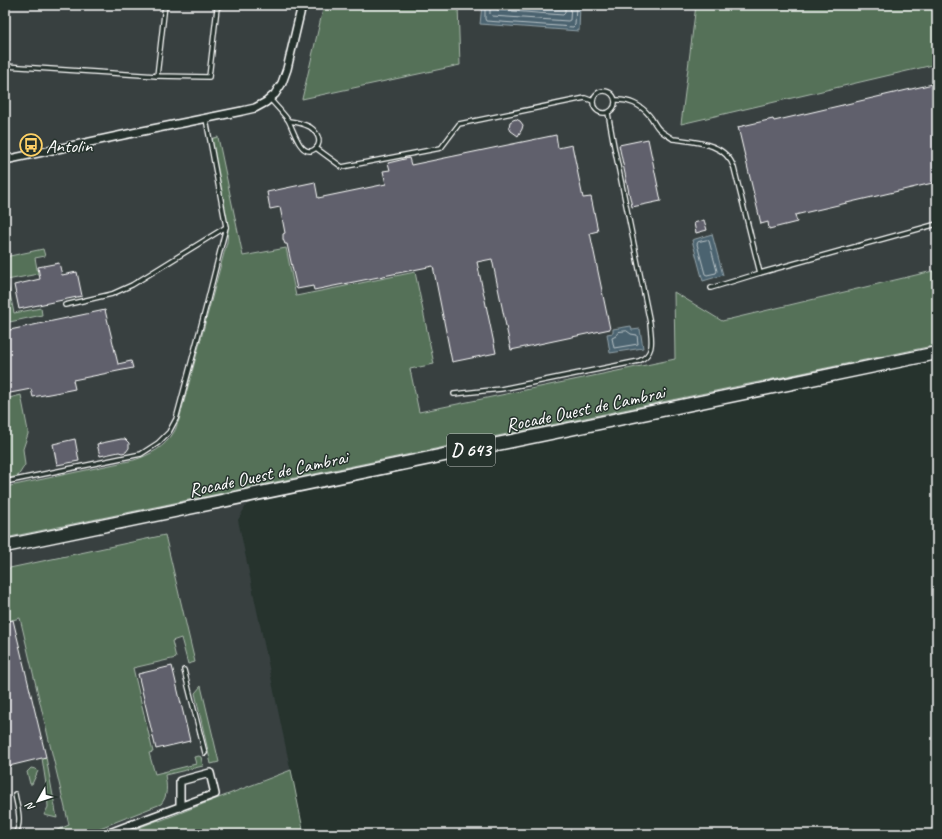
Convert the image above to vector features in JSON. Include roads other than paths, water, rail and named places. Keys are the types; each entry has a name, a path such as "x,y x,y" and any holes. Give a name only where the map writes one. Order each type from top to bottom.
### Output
{"highway":[{"name":"Rocade Ouest de Cambrai","path":"5,546 937,353"}],"street":[{"path":"5,160 248,110 266,102 279,89 286,74 302,5"},
{"path":"107,834 160,813 180,807 215,794 210,773 180,781 180,807"}],"lane":[{"path":"157,76 165,5"},
{"path":"5,66 157,76 210,77 217,8 222,5"},
{"path":"602,91 612,94 615,100 614,108 608,113 605,114 598,112 594,108 593,101 596,95 602,91"},
{"path":"316,148 342,167 441,148 459,124 585,98 593,101"},
{"path":"270,99 289,121 305,150 314,150 320,142 315,131 303,124 289,121"},
{"path":"615,100 628,101 641,107 650,115 659,130 668,136 710,145 722,151 730,159 734,168 760,273"},
{"path":"454,394 501,389 639,361 648,354 651,349 652,342 650,323 608,113"},
{"path":"5,482 141,454 170,432 176,419 226,227 206,118"},
{"path":"712,288 760,273 937,224"},
{"path":"65,305 112,294 132,285 226,227"},
{"path":"184,670 205,753"},
{"path":"15,794 20,823 15,834"}],"water":[{"path":"482,5 580,5 579,31 480,24"},
{"path":"712,234 723,275 703,281 692,240"},
{"path":"631,326 632,330 640,329 643,348 610,353 607,334 613,333 613,329"}],"place":[{"name":"Antolin","path":"31,145"}]}
